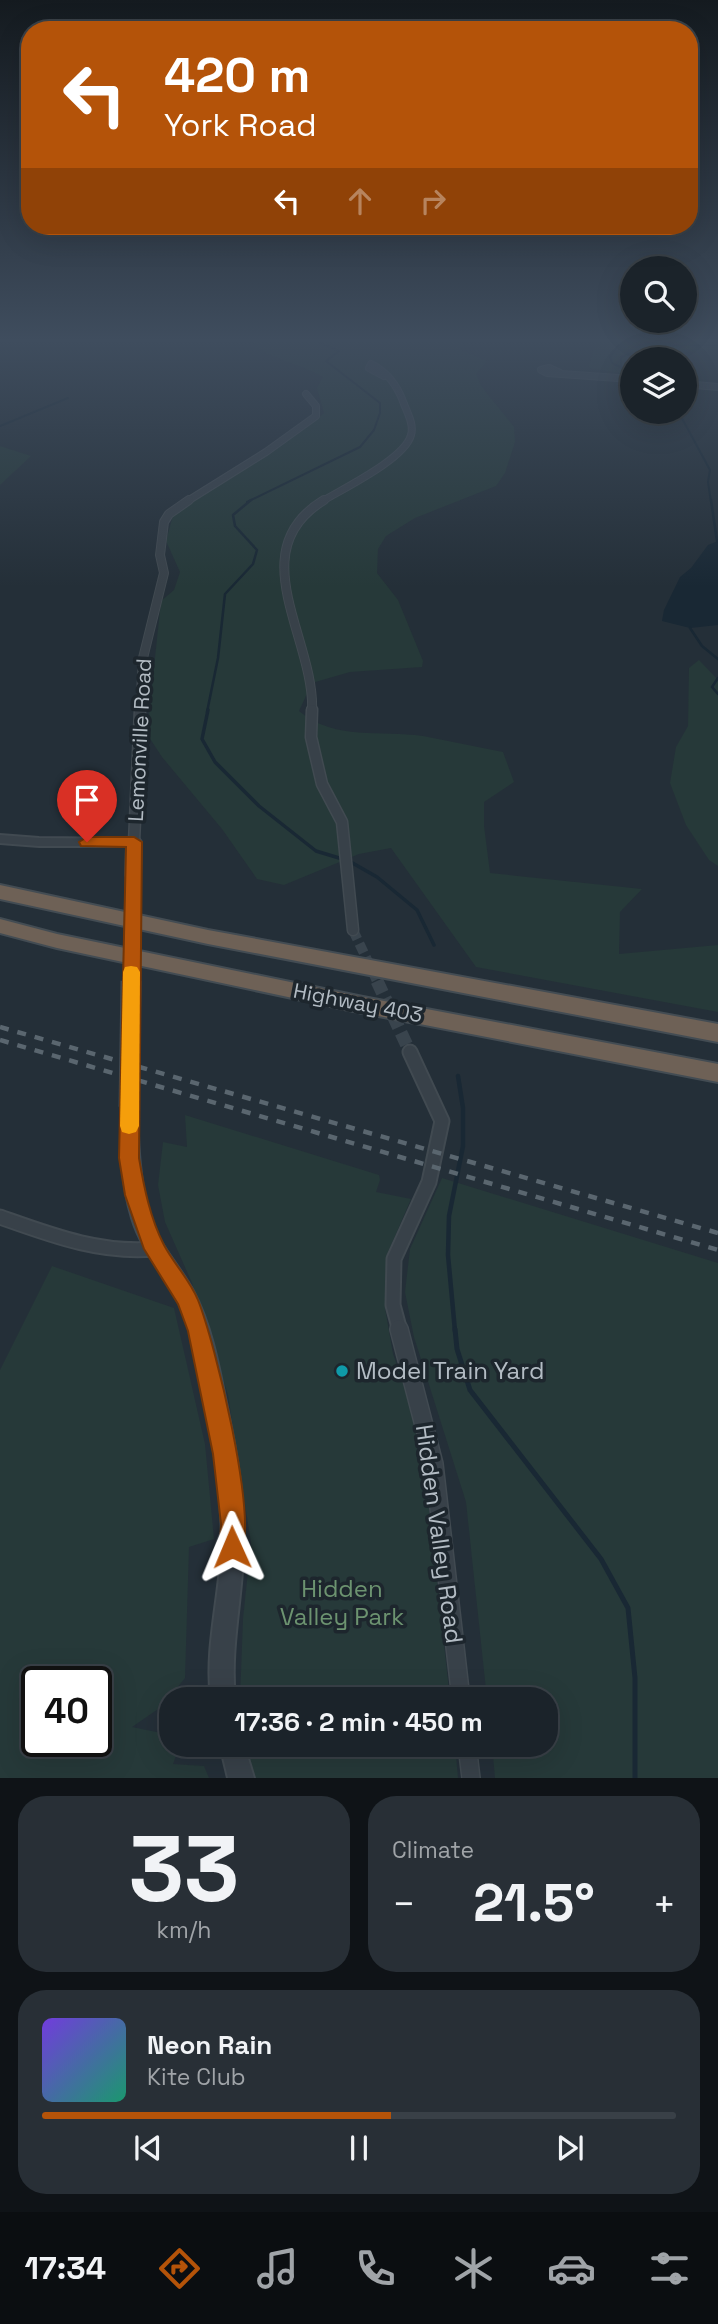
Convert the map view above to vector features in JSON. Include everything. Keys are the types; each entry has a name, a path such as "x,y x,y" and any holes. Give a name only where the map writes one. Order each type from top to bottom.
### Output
{"highway":[{"name":"Highway 403","path":"0,892 208,937 718,1033"},
{"name":"Highway 403","path":"0,926 57,941 363,1005 718,1073"}],"street":[{"name":"Lemonville Road","path":"223,1687 233,1524 225,1454 199,1331 186,1298 155,1249 135,1195 129,1158 133,875 143,658 164,573 160,555 164,522 169,514 309,421"},
{"path":"353,930 342,822 322,783 311,737 313,694 308,667 283,583 284,560 286,544 306,511 403,449 411,437 410,421"},
{"path":"0,839 39,842 134,842"},
{"name":"Hidden Valley Road","path":"410,1052 442,1121 429,1182 394,1259 393,1305 434,1464 460,1687"},
{"path":"0,1217 95,1248 141,1252 155,1249"},
{"path":"235,1757 241,1778"},
{"path":"468,1757 471,1778"}],"green space":[{"path":"314,421 509,421 514,427 515,442 505,473 496,486 415,518 386,536 378,549 377,573 398,600 423,661 422,667 350,672 312,683 299,711 328,727 343,731 423,736 503,752 514,782 484,802 490,873 642,889 620,912 619,954 718,945 718,1012 476,967 391,848 359,854 284,885 257,879 222,829 162,757 147,734 161,601 174,590 180,572 166,541 174,512"},
{"path":"0,446 31,456 0,485"},
{"path":"699,660 718,680 718,866 709,860 686,825 670,783 676,747 688,726 689,668"},
{"name":"Hidden Valley Park","path":"185,1115 379,1175 376,1192 411,1199 387,1255 385,1308 393,1354 405,1387 424,1462 449,1687 240,1687 243,1619 251,1543 228,1395 192,1283 165,1222 158,1185 163,1142 187,1147"},
{"path":"442,1178 718,1263 718,1778 495,1778 493,1757 558,1757 558,1687 486,1687 466,1502 414,1337 405,1292 410,1249"},
{"path":"52,1266 174,1308 205,1444 214,1539 189,1547 185,1678 178,1687 159,1687 159,1708 132,1727 159,1733 159,1757 176,1757 173,1764 204,1766 209,1778 0,1778 0,1370"},
{"path":"246,1757 456,1757 458,1778 250,1778"}],"water":[{"path":"718,541 718,625 690,628 662,621 664,610 680,577 691,568 708,545"}],"waterway":[{"path":"0,426 12,421"},
{"path":"251,500 360,447 374,430 377,421"},
{"path":"685,424 710,470 708,482 711,502"},
{"path":"207,712 218,658 225,594 253,564 257,550 235,526 233,515 251,500"},
{"path":"247,502 251,500"},
{"path":"711,500 717,541"},
{"path":"690,628 702,646 718,659"},
{"path":"718,678 712,687 718,694"},
{"path":"208,710 202,739 215,762 259,806 316,851 349,861 377,877 417,910 434,945"},
{"path":"455,1331 448,1255 449,1216 463,1146 463,1108 458,1076"},
{"path":"455,1329 457,1349 470,1390 601,1559 628,1608 635,1678 635,1778"}],"tunnel":[{"path":"353,930 378,983"},
{"path":"377,981 410,1052"}],"railway":[{"path":"0,1027 718,1233"},
{"path":"0,1040 718,1250"}],"slow traffic":[{"path":"129,1126 131,972"}],"place":[{"name":"Model Train Yard","path":"342,1371"}],"route":[{"path":"87,842 134,842 129,1158 135,1195 155,1249 186,1298 199,1331 225,1454 233,1524 232,1547"}]}
